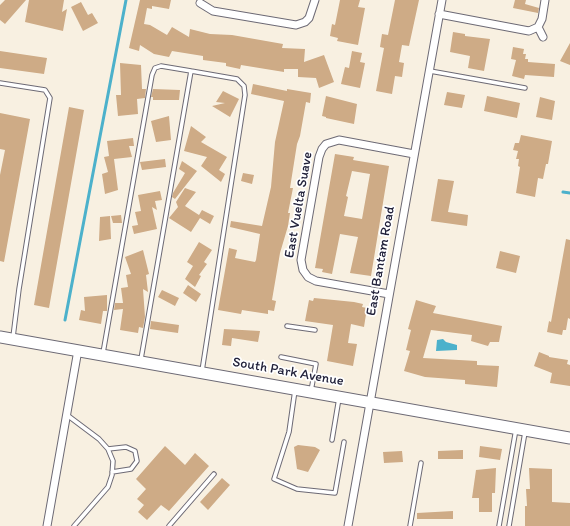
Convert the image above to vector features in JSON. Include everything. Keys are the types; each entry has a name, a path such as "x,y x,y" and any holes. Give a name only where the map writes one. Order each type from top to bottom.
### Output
{"main road":[{"name":"South Park Avenue","path":"0,337 103,354 570,438"}],"street":[{"path":"197,3 213,11 296,25 308,24 315,0"},
{"name":"East Bantam Road","path":"348,526 442,0"},
{"path":"439,14 529,31 538,27 542,19 545,0"},
{"path":"538,27 543,37"},
{"name":"East Vuelta Suave","path":"389,294 316,281 302,275 301,260 319,157 326,140 338,140 414,154"},
{"path":"47,526 78,350"}],"lane":[{"path":"103,354 152,75 155,68 161,66 237,79 244,86 245,95 202,372"},
{"path":"141,361 191,71"},
{"path":"429,71 526,88"},
{"path":"0,83 45,90 50,98 19,289 13,339"},
{"path":"287,326 315,330"},
{"path":"281,357 316,364 310,392"},
{"path":"295,389 289,432 274,479 297,489 335,493 344,442"},
{"path":"332,440 339,397"},
{"path":"67,414 99,439 108,449 113,461 108,487 74,526"},
{"path":"499,526 521,429"},
{"path":"509,526 521,429"},
{"path":"108,449 126,447 135,451 137,461 131,469 112,472"},
{"path":"410,526 421,463"},
{"path":"169,526 214,474"}],"water":[{"path":"443,339 446,342 457,345 457,350 436,351 437,340"}],"building":[{"path":"5,0 26,0 5,24 0,20 0,5"},
{"path":"29,0 64,0 62,12 67,9 63,31 25,22"},
{"path":"140,0 171,0 169,9 152,6 152,9 147,8 144,24 150,25 167,35 172,27 189,37 190,29 210,34 232,35 283,44 282,48 305,49 304,62 324,55 334,82 319,88 316,78 298,77 298,69 284,69 284,72 241,65 240,69 226,66 226,63 203,60 203,56 172,51 169,57 154,54 140,45 139,51 129,48"},
{"path":"340,0 360,0 358,7 365,8 358,45 337,41 338,38 330,36 332,24 335,25"},
{"path":"395,0 419,0 409,46 402,45 399,62 404,63 402,77 395,76 392,94 376,91 384,48 380,47 382,34 388,35"},
{"path":"515,0 526,0 525,4 539,8 538,13 513,8"},
{"path":"81,2 88,15 92,13 98,23 83,31 71,7"},
{"path":"453,32 465,34 465,36 490,39 484,71 468,68 470,56 450,52"},
{"path":"570,43 570,65 560,61"},
{"path":"513,47 524,49 523,54 526,54 525,59 528,59 528,62 555,64 554,77 525,75 524,79 512,76 516,60 511,59"},
{"path":"0,51 47,58 44,74 0,68"},
{"path":"352,51 362,53 360,62 365,63 360,88 341,84 345,67 349,68"},
{"path":"120,63 141,65 142,89 146,89 145,98 137,99 138,114 118,116 116,95 121,95"},
{"path":"253,84 287,91 287,89 311,93 310,103 306,102 300,136 297,144 290,188 293,188 288,213 290,213 288,226 280,253 272,300 276,301 274,311 268,310 268,314 242,310 241,314 218,310 229,248 237,250 235,258 255,262 260,234 230,227 231,221 262,226 271,187 275,142 284,101 251,94"},
{"path":"153,89 180,90 179,100 153,100 153,97 151,97"},
{"path":"223,91 239,99 230,117 212,106 225,103 216,102"},
{"path":"447,92 465,95 462,108 444,105"},
{"path":"326,96 357,104 354,124 322,116"},
{"path":"487,96 520,103 517,118 484,111"},
{"path":"540,97 555,101 552,120 536,117"},
{"path":"69,107 84,110 49,308 34,305"},
{"path":"0,113 30,119 4,262 0,261 0,175 5,150 0,149"},
{"path":"169,116 171,140 156,142 151,121"},
{"path":"191,126 206,137 201,142 227,157 219,170 225,174 221,182 201,166 207,157 184,151"},
{"path":"521,135 552,141 548,164 546,164 543,179 538,178 535,197 516,193 520,167 518,166 519,159 516,159 518,151 513,150 515,143 519,143"},
{"path":"133,138 134,146 129,146 132,157 114,159 118,190 105,194 102,174 108,172 104,157 109,156 107,141"},
{"path":"335,154 354,157 353,160 389,166 371,276 350,273 358,237 340,234 332,274 322,272 323,269 315,268","holes":["352,171 370,174 362,219 344,216 348,197 346,196"]},
{"path":"165,159 166,167 142,170 140,162"},
{"path":"182,161 197,171 175,199 172,197 173,193 185,173 179,169"},
{"path":"243,173 254,175 252,184 241,181"},
{"path":"438,179 454,181 448,212 468,215 467,226 431,221"},
{"path":"185,188 196,192 185,206 199,215 202,210 214,216 210,224 200,218 191,232 169,218 178,207 176,202"},
{"path":"160,191 162,200 155,201 157,210 152,207 157,229 134,234 132,226 138,225 135,212 141,211 138,195"},
{"path":"121,215 122,223 113,223 111,216"},
{"path":"110,216 111,239 99,241 100,217"},
{"path":"566,239 570,240 570,319 568,318 566,330 563,330 562,335 547,332 549,321 551,322"},
{"path":"199,242 212,250 204,262 207,264 199,275 201,276 195,287 185,279 193,266 187,262"},
{"path":"143,250 149,274 146,275 148,292 143,289 145,317 143,328 139,327 138,333 120,330 123,309 114,310 115,303 123,303 121,288 128,287 126,275 131,274 125,257"},
{"path":"500,251 520,256 516,273 496,268"},
{"path":"188,285 201,294 196,302 183,293"},
{"path":"162,290 179,298 175,306 158,297"},
{"path":"107,295 107,311 103,311 101,324 79,320 81,310 85,311 84,297"},
{"path":"314,298 354,302 363,304 362,307 367,308 364,327 351,324 348,343 357,344 353,366 327,361 333,325 305,321 309,300 313,301"},
{"path":"416,300 436,306 433,313 502,326 499,342 490,342 488,346 471,341 472,335 431,330 423,358 477,361 477,365 499,366 497,387 465,384 465,380 425,377 404,371 410,351 406,350 411,330 408,329"},
{"path":"151,321 179,325 178,333 150,329"},
{"path":"224,329 260,331 258,342 232,338 231,346 222,345"},
{"path":"539,352 549,357 568,360 567,364 570,365 570,386 550,383 552,373 534,366"},
{"path":"298,445 315,447 320,450 308,472 297,469 294,447"},
{"path":"165,446 185,465 195,453 209,466 169,511 161,505 147,520 138,512 144,505 137,499 146,489 136,479"},
{"path":"480,446 502,449 500,460 479,457"},
{"path":"463,450 463,459 438,459 438,451"},
{"path":"402,451 403,462 384,463 383,452"},
{"path":"496,468 495,493 492,493 492,512 479,512 479,498 472,498 476,470"},
{"path":"529,468 552,469 552,502 570,503 570,526 525,526 525,506 527,506 526,489 530,489"},
{"path":"222,478 230,485 208,510 200,502"},
{"path":"453,511 453,519 417,519 417,513"}],"waterway":[{"path":"65,320 126,0"},
{"path":"563,192 570,193"}]}
